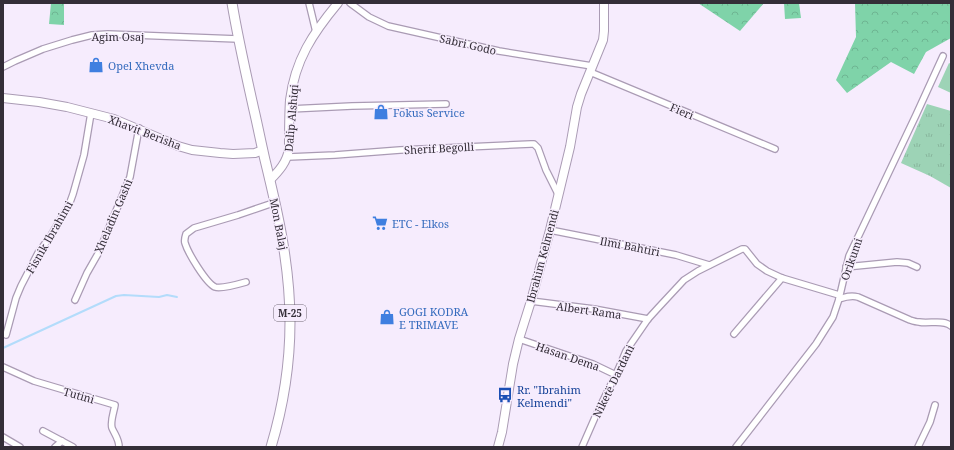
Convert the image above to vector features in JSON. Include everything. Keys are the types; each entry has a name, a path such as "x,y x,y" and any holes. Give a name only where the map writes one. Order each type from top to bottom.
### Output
{"main road":[{"name":"Mon Balaj","path":"232,3 238,39 276,202 286,254 290,320 288,355 285,385 271,447"}],"street":[{"path":"309,3 316,32"},
{"name":"Dalip Alshiqi","path":"270,180 278,172 288,156 290,109 293,83 297,70 308,44 324,20 338,3"},
{"name":"Sabri Godo","path":"350,3 369,17 388,26 499,51 591,69"},
{"name":"Ibrahim Kelmendi","path":"498,447 502,432 513,364 550,230 570,147 577,107 599,52 603,36 604,3"},
{"name":"Agim Osaj","path":"3,67 43,49 92,35 108,34 238,39"},
{"name":"Orikumi","path":"736,447 816,344 833,317 849,256 943,56"},
{"name":"Fieri","path":"591,69 774,149"},
{"name":"Xhavit Berisha","path":"3,98 67,107 114,119 139,128 178,146 192,150 220,154 233,154 255,153 263,150"},
{"path":"290,109 446,104"},
{"name":"Fisnik Ibrahimi","path":"6,335 16,298 21,286 38,253 50,237 69,205 84,155 91,113"},
{"name":"Xheladin Gashi","path":"75,300 87,273 99,252 130,177 139,128"},
{"name":"Sherif Begolli","path":"288,156 534,144 538,148 546,170 558,194"},
{"path":"246,282 217,288 214,286 203,275 194,260 186,245 186,234 194,228 276,202"},
{"name":"Ilmi Bahtiri","path":"550,230 676,255 709,266"},
{"name":"Niketë Dardani","path":"582,447 626,351 648,319 684,280 698,271 742,249 745,249 762,268 782,278"},
{"path":"846,267 897,262 908,263 917,267"},
{"path":"734,334 782,278 839,297 858,297 910,320 918,322 945,322 951,326"},
{"name":"Albert Rama","path":"530,301 648,319"},
{"name":"Hasan Dema","path":"519,339 593,364 616,375"},
{"name":"Tutini","path":"3,367 34,381 115,405 111,427 118,440 119,447"},
{"path":"918,447 930,422 935,405"},
{"path":"43,431 73,447"},
{"path":"3,437 20,447"},
{"path":"55,447 62,441"}],"green space":[{"path":"51,3 64,3 64,25 49,24"},
{"path":"698,3 764,3 740,31"},
{"path":"784,3 799,3 801,18 785,19"},
{"path":"855,3 951,3 951,38 926,52 914,74 891,62 847,93 836,80 856,37"},
{"path":"949,63 951,64 951,93 938,87"},
{"path":"927,104 951,111 951,188 930,176 901,163"}],"waterway":[{"path":"3,348 116,296 159,297 167,295 177,297"}],"place":[{"name":"Opel Xhevda","path":"96,65"},
{"name":"Fokus Service","path":"381,112"},
{"name":"ETC - Elkos","path":"380,223"},
{"name":"GOGI KODRA E TRIMAVE","path":"387,317"},
{"name":"Rr. \"Ibrahim Kelmendi\"","path":"505,395"}]}
